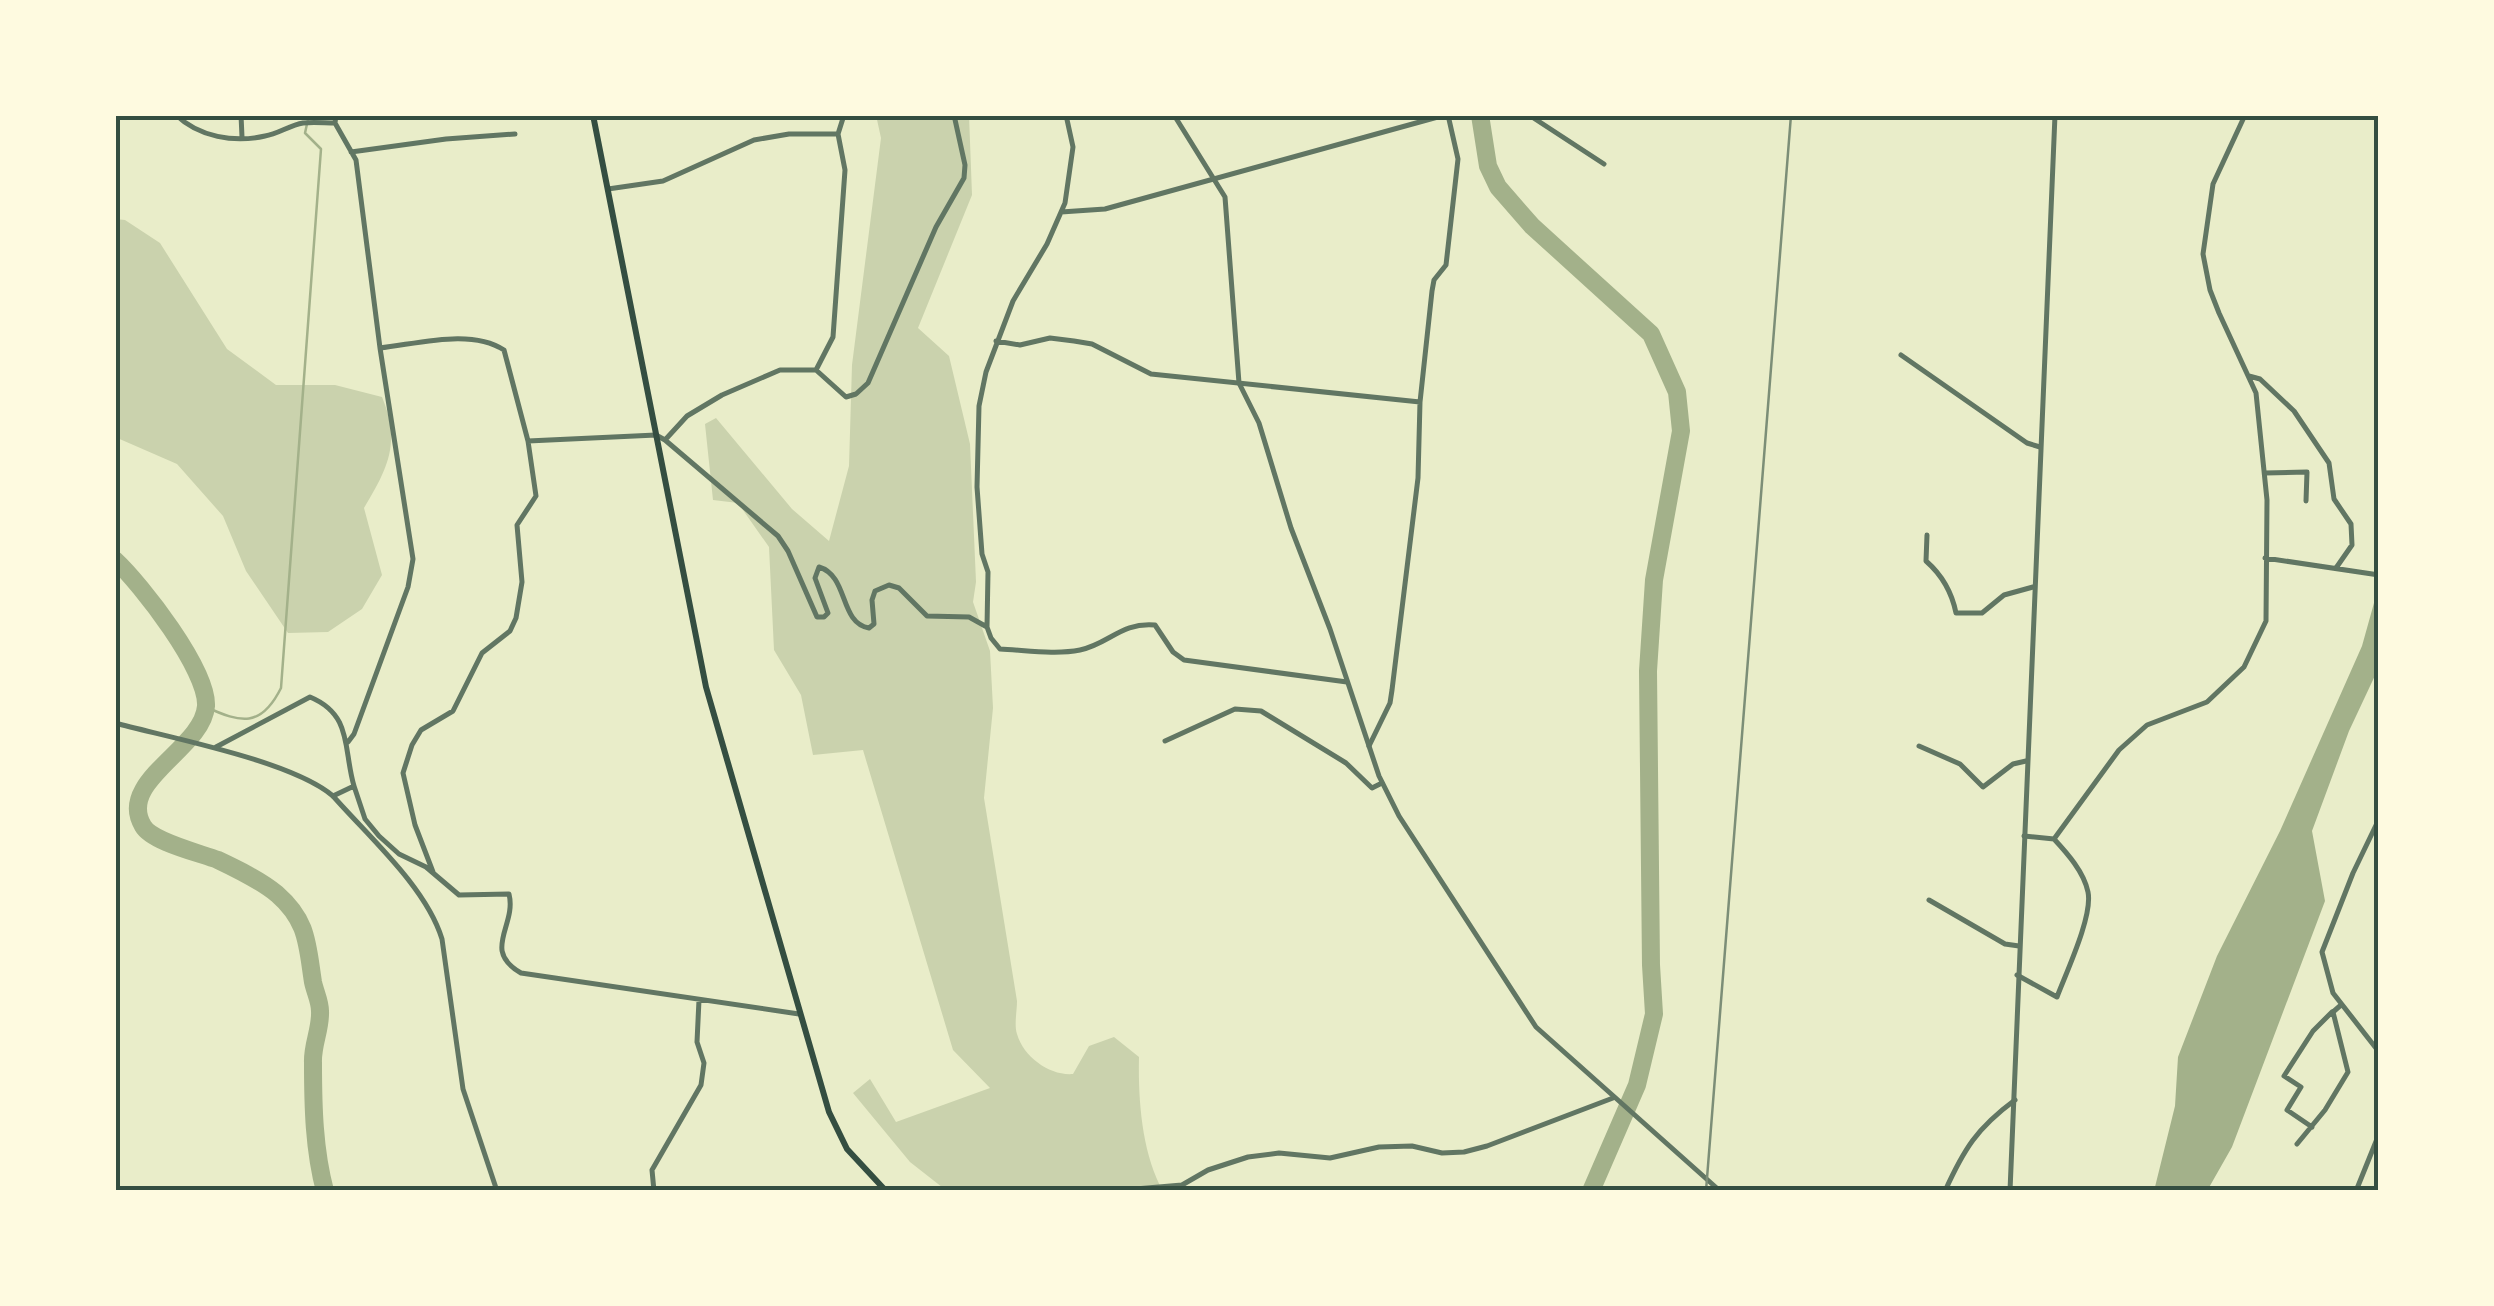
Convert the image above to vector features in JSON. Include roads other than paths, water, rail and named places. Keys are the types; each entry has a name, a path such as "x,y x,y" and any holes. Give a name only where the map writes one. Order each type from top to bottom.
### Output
{"main road":[{"path":"593,115 706,688 833,1124 847,1149 886,1191"}],"street":[{"path":"176,115 188,126 211,136 242,138 265,137 302,123 336,119 356,160 413,559 387,650 348,742"},
{"path":"241,115 242,138"},
{"path":"816,370 833,337 844,170 838,134 844,115"},
{"path":"666,440 687,416 722,395 780,370 816,370 846,397 868,383 936,227 964,178 954,115"},
{"path":"1066,115 1073,147 1062,212 1012,301 996,340 986,372 976,441 982,554 988,572 987,627 991,638 1000,649 1064,652 1083,650 1124,628 1155,625 1173,652 1184,660 1347,682"},
{"path":"1174,115 1225,198 1240,383 1258,424 1368,746 1399,816 1536,1027 1720,1191"},
{"path":"1062,212 1105,210 1446,115 1458,159 1446,265 1434,280 1432,290 1420,402 1418,478 1390,704 1368,746"},
{"path":"1529,115 1604,164"},
{"path":"2010,1191 2055,115"},
{"path":"2054,839 2119,750 2147,725 2189,712 2206,702 2244,666 2266,622 2265,472 2256,393 2210,290 2203,254 2214,184 2244,115"},
{"path":"351,152 515,134"},
{"path":"608,189 663,182 754,140 788,134 838,134"},
{"path":"996,340 1020,345 1050,338 1092,344 1152,374 1420,402"},
{"path":"380,348 458,339 493,342 504,350 528,441 536,496 517,525 522,582 510,631 482,653 453,711 422,730 412,745 403,773 414,826 434,878"},
{"path":"1900,355 2027,443 2040,447"},
{"path":"2249,376 2260,379 2294,411 2329,463 2334,499 2351,524 2352,546 2340,568"},
{"path":"528,441 656,435 666,440 778,536 817,618 828,613 815,578 818,567 838,582 853,620 860,626 869,628 874,624 875,591 890,585 899,588 927,616 970,616 987,627"},
{"path":"2265,472 2307,472 2306,500"},
{"path":"1927,535 1926,561 1953,598 1956,613 1982,613 2004,595 2034,587"},
{"path":"2266,558 2379,575"},
{"path":"213,748 310,697 328,704 348,742 347,762 365,819 400,854 426,867 434,878 459,895 509,894 512,905 500,948 504,960 521,974 799,1014"},
{"path":"1165,742 1235,709 1261,711 1346,762 1372,788 1382,782"},
{"path":"115,723 301,776 333,796 421,896 442,939 462,1088 498,1191"},
{"path":"1920,746 1960,764 1984,787 2013,764 2026,761"},
{"path":"333,796 354,786"},
{"path":"2379,819 2322,952 2333,993 2379,1052"},
{"path":"2018,975 2056,997 2080,940 2089,894 2082,875 2054,839 2024,836"},
{"path":"1929,900 2005,944 2019,946"},
{"path":"654,1191 652,1170 702,1085 704,1063 696,1042 699,1000"},
{"path":"2312,1126 2287,1110 2301,1087 2284,1076 2312,1032 2341,1005"},
{"path":"2297,1144 2348,1072 2333,1012"},
{"path":"1112,1191 1182,1185 1221,1165 1279,1153 1330,1158 1379,1147 1412,1146 1464,1152 1615,1100"},
{"path":"1945,1191 1970,1140 1991,1117 2015,1100"},
{"path":"2356,1191 2379,1134"}],"waterway":[{"path":"206,707 240,719 258,716 281,688 321,149 305,133 309,115"},
{"path":"1480,115 1488,166 1498,187 1532,226 1651,334 1677,392 1681,431 1654,580 1648,671 1654,1014 1637,1085 1591,1191"},
{"path":"115,560 156,607 185,650 204,690 206,706 191,737 141,794 138,810 143,826 166,842 218,860 263,884 287,904 304,934 320,1007 313,1056 313,1095 316,1144 325,1191"}],"railway":[{"path":"1706,1191 1791,115"}]}
